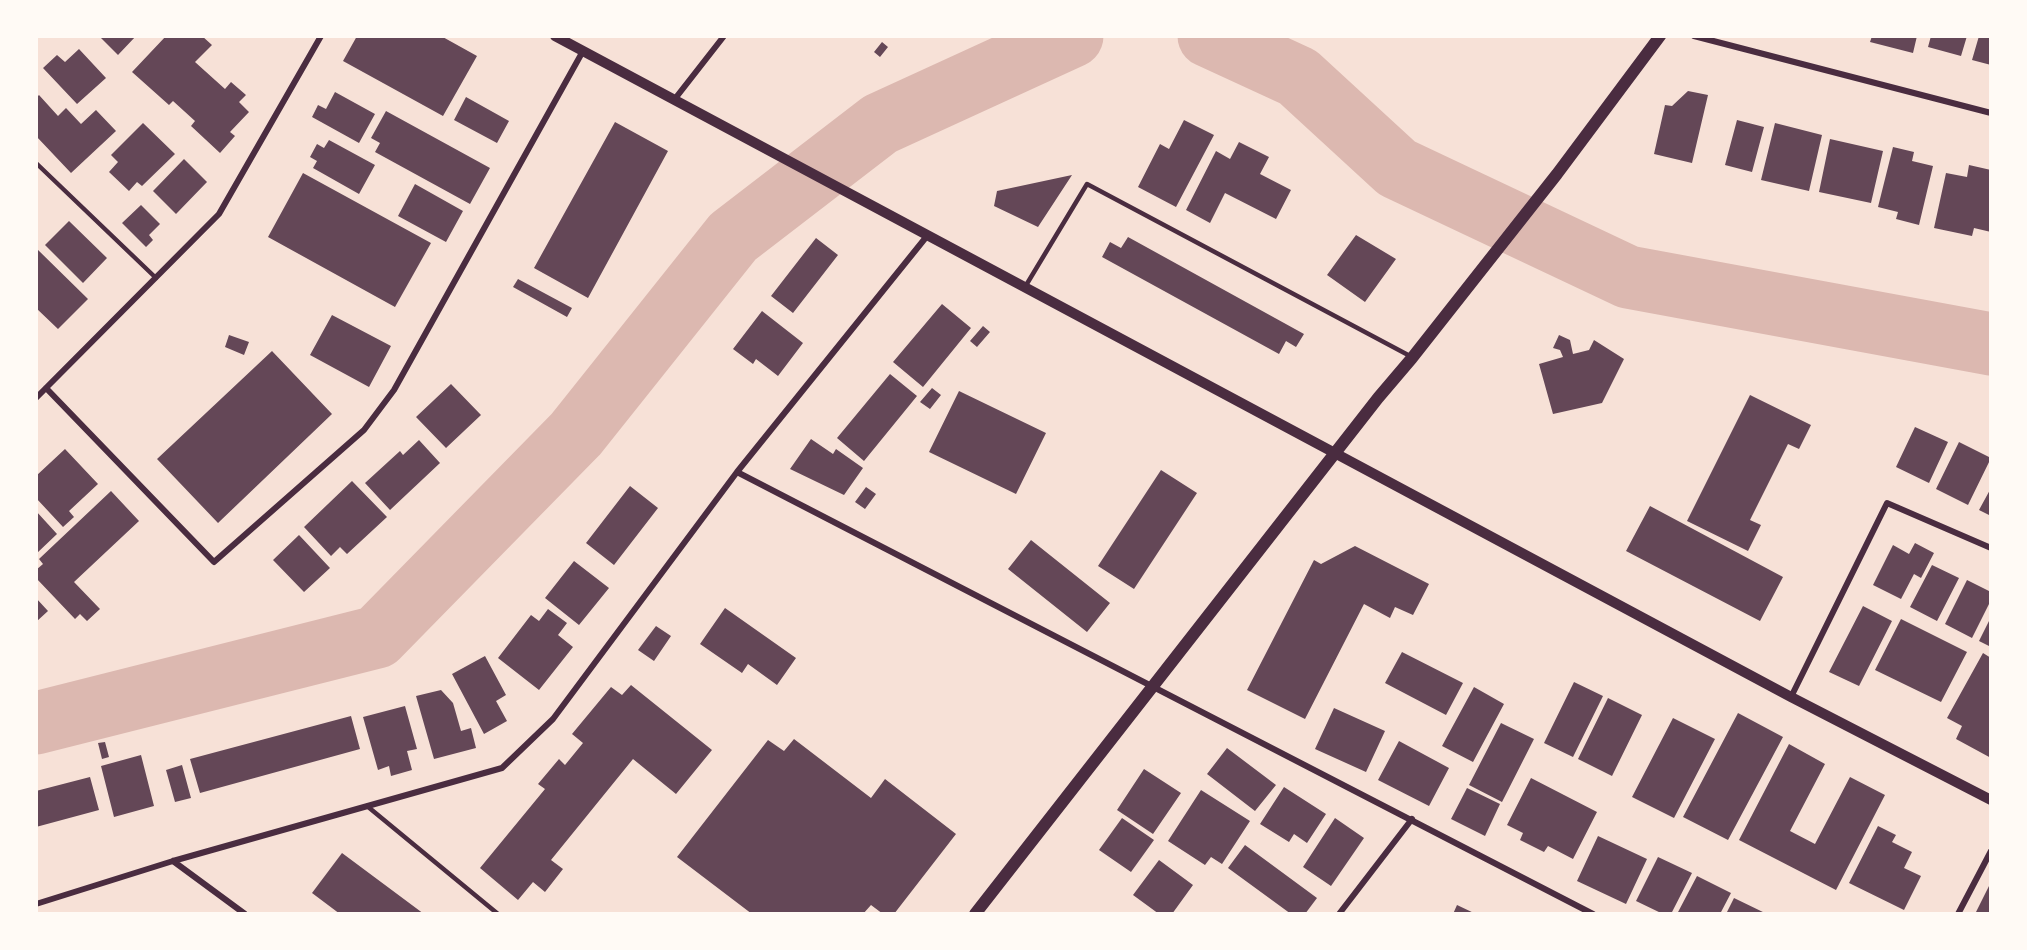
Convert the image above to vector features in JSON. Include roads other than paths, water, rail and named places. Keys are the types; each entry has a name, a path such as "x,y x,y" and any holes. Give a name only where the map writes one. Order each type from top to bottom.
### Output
{"main road":[{"path":"975,914 1378,398 1557,174 1660,36"}],"street":[{"path":"36,398 219,214 321,36"},
{"path":"555,36 1791,697 1991,800"},
{"path":"674,100 724,36"},
{"path":"1694,36 1991,113"},
{"path":"46,388 214,562 364,430 394,390 583,51"},
{"path":"36,904 172,861 502,768 553,719 737,472 927,236"},
{"path":"737,472 1593,914"},
{"path":"1791,697 1887,503 1991,548"},
{"path":"1339,914 1412,819"},
{"path":"1958,914 1991,851"},
{"path":"172,861 245,914"}],"lane":[{"path":"36,163 156,278"},
{"path":"1024,287 1087,184 1412,358"},
{"path":"367,806 498,914"}],"waterway":[{"path":"36,723 377,637 576,434 733,237 880,124 1072,36"},
{"path":"1209,36 1298,77 1397,168 1628,277 1991,344"}]}
